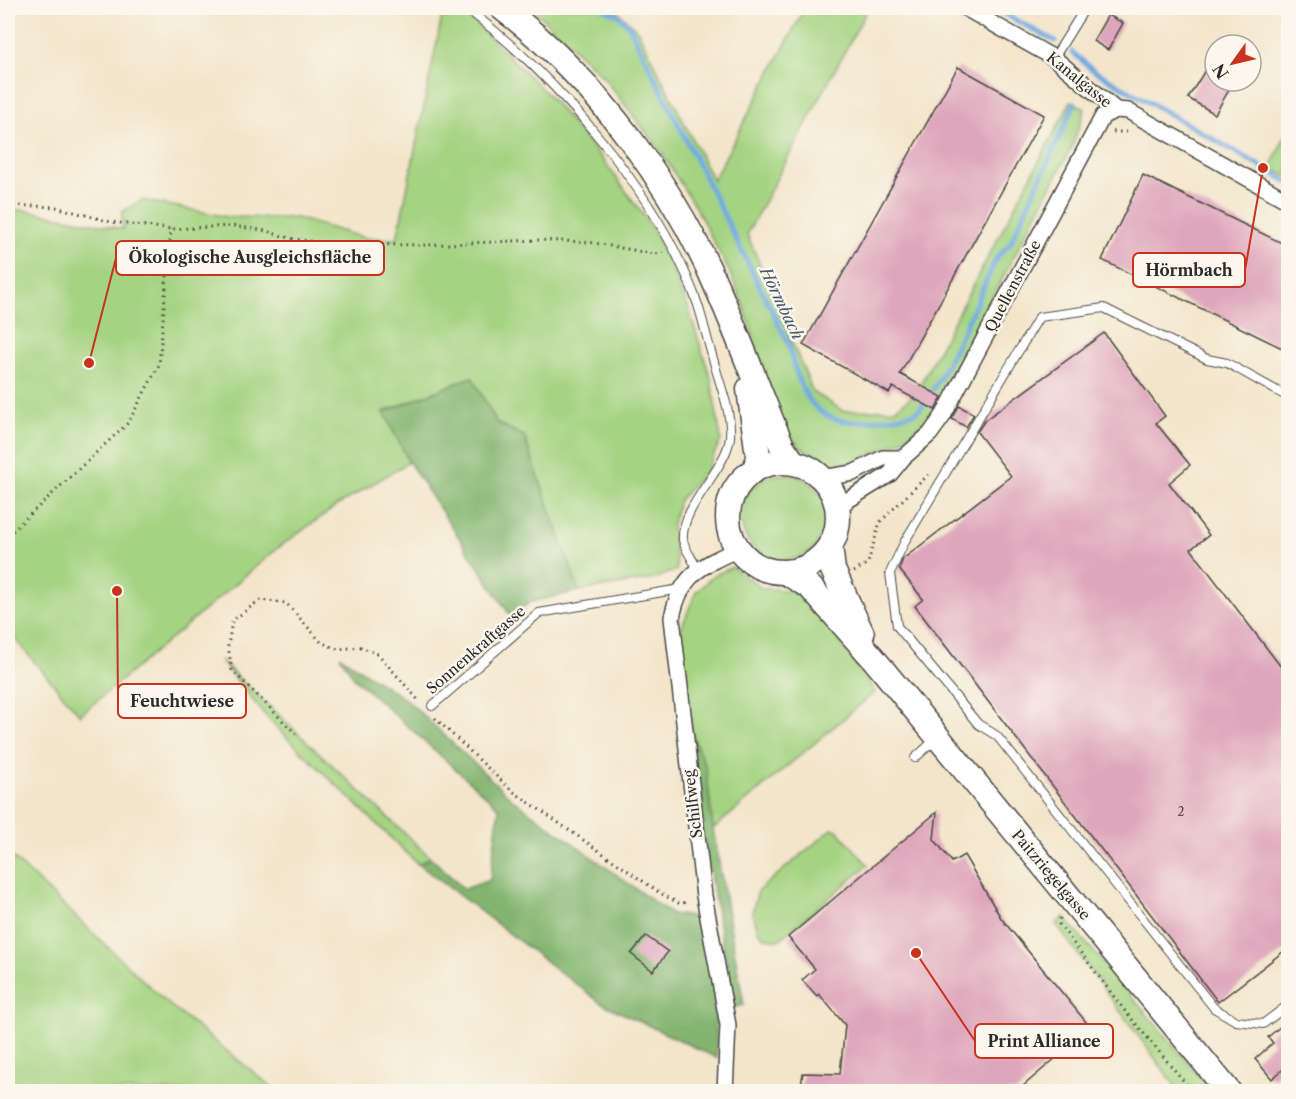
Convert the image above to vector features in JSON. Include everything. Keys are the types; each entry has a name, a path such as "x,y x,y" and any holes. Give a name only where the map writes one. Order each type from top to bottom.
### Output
{"main road":[{"path":"502,8 524,24 587,84 647,162 688,231 722,297 745,360 782,446 793,462"},
{"path":"745,360 758,456 756,468"},
{"path":"774,462 793,462 809,468 822,478 832,491 837,507 837,527 830,546 811,564 780,578 735,555 729,523 732,496 742,480 756,468 774,462"},
{"name":"Paitzriegelgasse","path":"830,546 833,570 873,658"},
{"name":"Paitzriegelgasse","path":"780,578 810,587 873,658 1229,1092"}],"street":[{"name":"Kanalgasse","path":"965,8 1054,58 1116,110 1128,111 1288,201"},
{"name":"Quellenstraße","path":"837,507 890,474 903,458 930,434 943,416 1103,116 1116,110"},
{"path":"822,478 853,473 883,458 903,458"},
{"name":"Schilfweg","path":"725,1092 728,1025 704,896 672,618 680,589 697,568 735,555"}],"lane":[{"path":"466,8 545,76 576,112 645,202 674,252 698,304 727,409 730,439 686,519 683,541 697,568"},
{"path":"1054,58 1084,8"},
{"path":"1288,397 1227,363 1207,359 1104,308 1039,317 905,541 890,573 897,626 978,724 997,736 1214,1008 1236,1021 1263,1024 1288,1005"},
{"name":"Sonnenkraftgasse","path":"431,710 538,613 680,589"},
{"path":"915,758 937,738"}],"path":[{"path":"8,205 56,207 111,222 171,229 232,226 328,244 424,245 538,240 589,242 654,254 674,252"},
{"path":"8,535 128,423 159,365 171,229"},
{"path":"735,555 746,574 780,578"},
{"path":"296,734 232,670 228,646 232,621 260,600 286,603 322,643 338,649 361,647 378,654 422,705"},
{"path":"431,710 511,790 660,893 680,904 704,896"},
{"path":"1061,909 1059,924 1125,1011 1193,1092"}],"green space":[{"path":"432,8 454,8 477,24 549,96 601,157 652,227 686,301 711,379 721,440 705,473 679,500 672,524 677,570 653,579 579,591 524,436 497,423 472,377 384,412 409,462 338,505 278,548 80,715 8,631 8,210 24,210 123,229 122,212 142,200 228,217 296,218 365,238 397,239 442,16"},
{"path":"532,8 608,8 618,12 638,31 713,180 805,8 868,8 747,234 813,392 843,411 895,409 915,394 1071,101 1085,109 1072,147 929,417 902,441 850,464 831,465 800,447 782,425 732,277 697,210 660,150 604,78"},
{"path":"1288,130 1288,177 1270,168"},
{"path":"472,377 497,423 524,436 579,591 531,602 510,615 409,462 384,412"},
{"path":"784,474 808,481 820,493 827,517 820,541 808,553 784,560 760,553 748,541 741,517 748,493 760,481"},
{"path":"732,567 762,588 794,591 812,603 875,692 713,829 706,768 693,737 678,636 696,592 713,576"},
{"path":"340,656 408,701 512,799 671,914 702,918 714,971 717,1058 601,1003 418,864 431,858 464,889 490,880 499,808 355,679"},
{"path":"220,660 431,858 418,864 269,720"},
{"path":"693,737 706,768 713,829 744,1005 734,1007 693,779"},
{"path":"832,829 837,830 868,865 779,940 765,938 759,932 752,912 758,891"},
{"path":"8,853 167,1003 277,1091 8,1091"},
{"path":"1064,917 1211,1091 1179,1091 1056,924"}],"building":[{"path":"1108,15 1123,23 1108,50 1093,41"},
{"path":"958,67 1044,115 900,374 942,397 935,410 893,387 889,393 803,345"},
{"path":"1203,74 1203,93 1227,93 1215,114 1188,98"},
{"path":"1143,175 1288,246 1288,351 1102,260"},
{"path":"1104,333 1165,416 1156,423 1190,465 1169,483 1209,535 1191,549 1288,676 1288,948 1218,1002 915,606 923,599 899,569 903,559 1011,476 977,432 985,420"},
{"path":"959,406 974,414 966,427 952,419"},
{"path":"937,812 934,839 952,862 964,855 1001,918 1091,1028 1016,1092 800,1092 803,1073 840,1074 845,1025 819,994 817,996 802,980 815,969 788,937"},
{"path":"646,936 668,952 653,971 631,954"},
{"path":"1288,1020 1288,1065 1272,1079 1255,1059 1273,1043 1268,1037"}],"waterway":[{"name":"Hörmbach","path":"602,8 619,16 629,26 789,345 799,381 806,396 827,416 841,421 859,422 908,415 916,412 924,403 947,365 997,257 1010,244 1075,103"},
{"name":"Hörmbach","path":"993,8 1055,41"},
{"name":"Hörmbach","path":"1072,52 1093,70 1288,182"}],"place":[{"name":"Hörmbach","path":"1263,168"},
{"name":"Ökologische Ausgleichsfläche","path":"89,363"},
{"name":"Feuchtwiese","path":"117,591"},
{"name":"Print Alliance","path":"916,953"}]}
